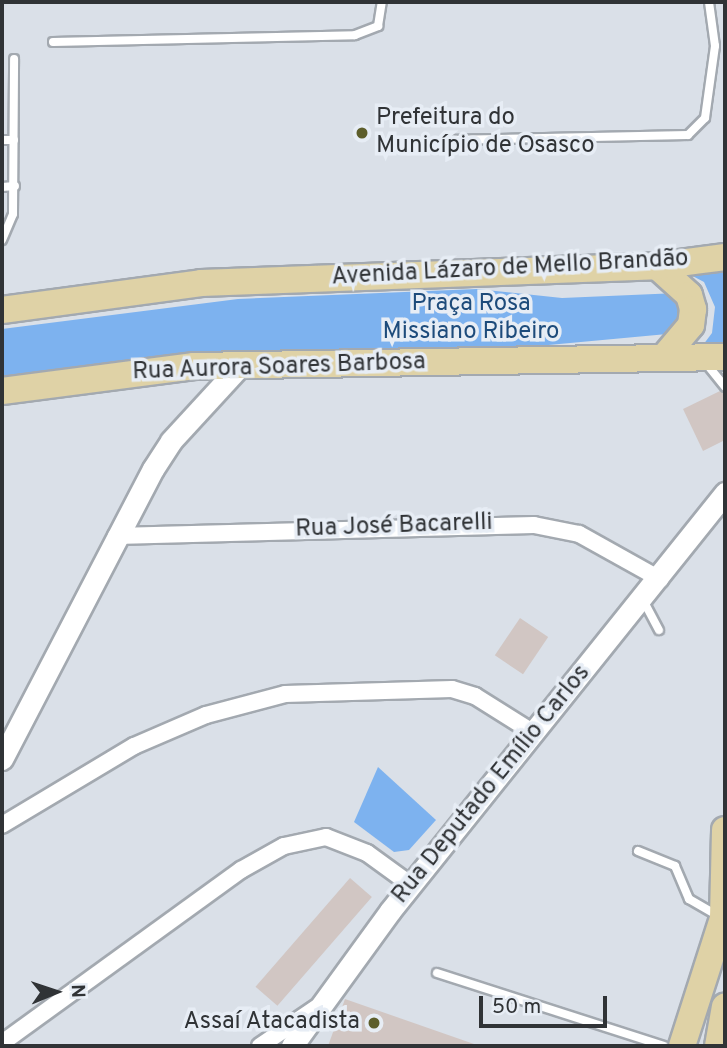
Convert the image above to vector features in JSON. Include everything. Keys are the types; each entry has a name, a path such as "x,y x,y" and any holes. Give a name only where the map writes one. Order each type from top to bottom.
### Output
{"main road":[{"name":"Avenida Lázaro de Mello Brandão","path":"2,310 201,283 657,266 725,257"},
{"path":"657,266 689,295 693,309 683,339 665,356"},
{"name":"Rua Aurora Soares Barbosa","path":"2,391 101,374 241,365 713,356"},
{"path":"682,1046 724,916 725,830"},
{"path":"718,1046 725,1007"}],"street":[{"path":"2,758 116,536 171,441 241,365"},
{"name":"Rua Deputado Emílio Carlos","path":"292,1046 318,1006 411,885 660,579 725,493"},
{"name":"Rua Deputado Emílio Carlos","path":"698,528 725,507"},
{"name":"Rua José Bacarelli","path":"116,536 534,525 579,534 660,579"},
{"path":"2,825 134,746 206,715 285,694 452,689 475,696 534,733"},
{"path":"2,1043 241,870 284,846 326,837 367,853 411,885"},
{"path":"260,1046 318,1006"}],"lane":[{"path":"53,42 355,35 378,26 382,2"},
{"path":"447,140 688,135 705,118 715,46 709,2"},
{"path":"2,240 13,214 15,186 14,59"},
{"path":"2,140 14,140"},
{"path":"2,187 15,186"},
{"path":"713,356 725,387"},
{"path":"643,600 659,630"},
{"path":"638,851 675,866 689,899 724,916"},
{"path":"437,973 664,1046"}],"green space":[{"path":"725,268 725,350 700,349 712,333 715,307 704,282 685,272"},
{"name":"Praça Rosa Missiano Ribeiro","path":"477,289 562,298 678,293 678,333 506,349 171,356 2,379 2,329 238,299"},
{"path":"378,767 436,820 409,850 394,852 354,822"}],"building":[{"path":"720,391 725,393 725,440 703,451 683,409"},
{"path":"520,618 548,637 523,674 495,655"},
{"path":"350,878 372,897 277,1006 256,987"},
{"name":"Assaí Atacadista","path":"345,999 474,1044 474,1046 328,1046"}],"place":[{"name":"Prefeitura do Município de Osasco","path":"362,133"},
{"name":"Assaí Atacadista","path":"374,1023"}]}
